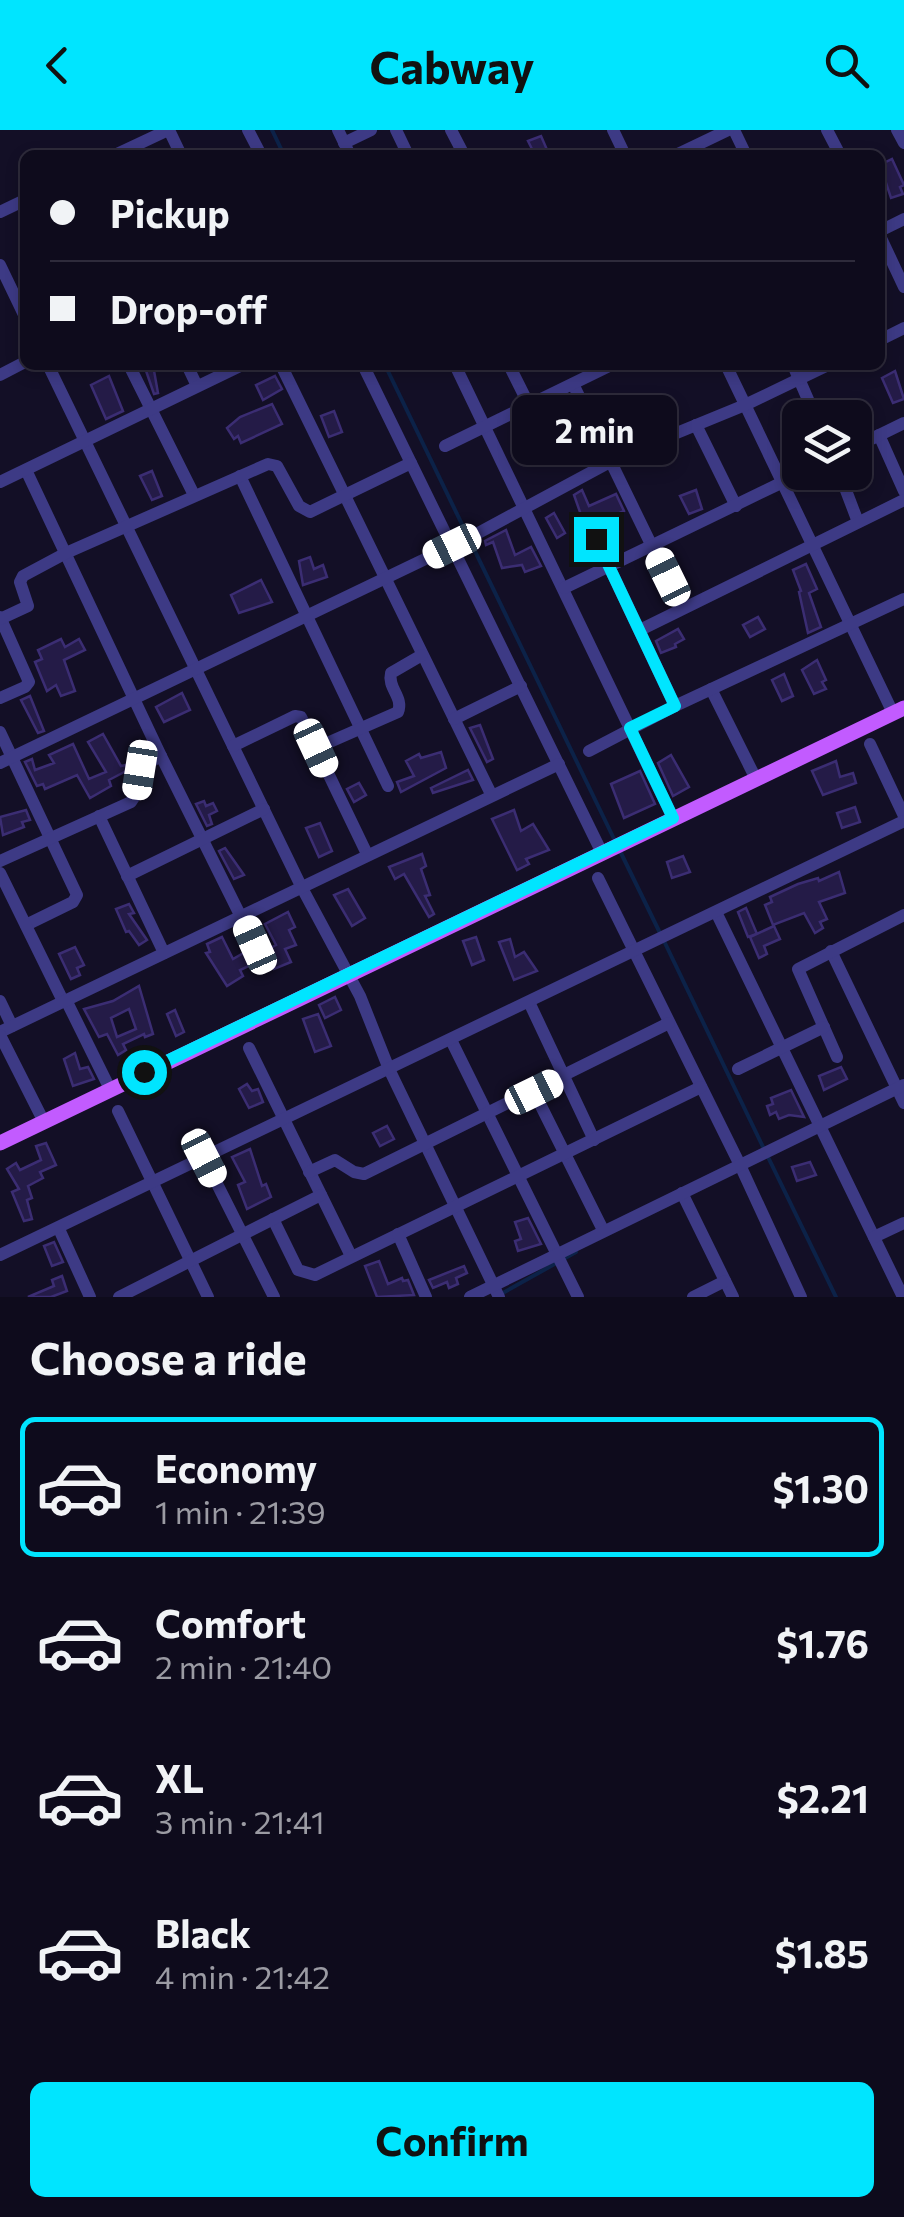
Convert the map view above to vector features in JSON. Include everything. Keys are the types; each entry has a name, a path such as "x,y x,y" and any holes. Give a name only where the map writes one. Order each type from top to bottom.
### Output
{"main road":[{"path":"0,1144 898,711"}],"street":[{"path":"129,150 168,130"},
{"path":"344,143 370,130"},
{"path":"687,150 731,130"},
{"path":"898,130 904,143"},
{"path":"885,245 904,287"},
{"path":"0,266 20,296"},
{"path":"50,370 302,886 349,973 390,1069 496,1291"},
{"path":"131,370 194,496"},
{"path":"189,370 197,386"},
{"path":"0,482 231,370"},
{"path":"283,370 492,794"},
{"path":"366,370 559,764 606,851"},
{"path":"457,370 673,818"},
{"path":"512,370 529,405"},
{"path":"446,446 602,370"},
{"path":"728,370 782,480"},
{"path":"796,370 809,400"},
{"path":"6,760 452,546 612,461 818,370"},
{"path":"573,384 682,608"},
{"path":"872,439 904,423"},
{"path":"696,425 736,506"},
{"path":"880,435 899,463 904,492"},
{"path":"0,698 29,682 0,618 28,606 21,578 66,553 268,464 276,464 298,506 314,511 411,462"},
{"path":"26,470 255,945"},
{"path":"240,476 388,786"},
{"path":"564,588 782,483"},
{"path":"787,490 850,626 898,711"},
{"path":"845,490 858,522"},
{"path":"640,630 904,500"},
{"path":"596,539 675,706"},
{"path":"589,751 675,706 904,600"},
{"path":"316,748 398,712 401,705 390,681 391,673 422,654"},
{"path":"454,719 521,686"},
{"path":"711,690 756,780"},
{"path":"233,746 297,716 302,718 367,854"},
{"path":"0,732 6,760 76,895 73,902 26,924"},
{"path":"0,1254 59,1229 904,819 870,744"},
{"path":"0,860 135,798 142,766 161,756"},
{"path":"4,1031 559,764"},
{"path":"127,876 264,809"},
{"path":"98,816 164,954"},
{"path":"0,873 110,1089"},
{"path":"598,878 740,1164 801,1297"},
{"path":"716,912 903,1297"},
{"path":"838,1057 798,972 802,965 904,915"},
{"path":"830,950 901,1087 904,1103"},
{"path":"0,1001 4,1031 44,1122"},
{"path":"529,1002 594,1140"},
{"path":"310,1172 335,1160 364,1174 669,1024"},
{"path":"738,1069 824,1027"},
{"path":"451,1040 578,1297"},
{"path":"249,1048 352,1256"},
{"path":"273,1218 298,1270 314,1275 701,1087"},
{"path":"470,1297 496,1291 603,1230 901,1087"},
{"path":"534,1092 603,1230"},
{"path":"118,1111 208,1297"},
{"path":"204,1158 274,1297"},
{"path":"682,1193 733,1297"},
{"path":"119,1297 144,1292 189,1261 320,1194"},
{"path":"874,1237 904,1224"},
{"path":"59,1229 90,1297"},
{"path":"398,1234 426,1297"},
{"path":"693,1297 725,1281"}],"building":[{"path":"541,136 547,150 532,150 528,141"},
{"path":"892,159 904,185 900,187 903,194 891,198 885,162"},
{"path":"146,370 154,370 158,393 154,394"},
{"path":"895,371 904,399 893,403 882,378"},
{"path":"109,376 123,411 106,419 91,385"},
{"path":"275,376 282,389 263,400 256,385"},
{"path":"272,404 282,424 241,443 238,436 234,439 227,428 240,417"},
{"path":"334,411 342,432 329,437 321,416"},
{"path":"565,420 567,426 538,438 535,429"},
{"path":"152,471 162,496 152,500 140,476"},
{"path":"582,490 589,506 616,494 624,511 586,529 574,495"},
{"path":"696,490 702,509 689,514 680,496"},
{"path":"554,513 565,533 557,538 546,518"},
{"path":"506,530 515,555 531,547 541,566 525,572 522,565 502,568 493,542 486,545 485,541"},
{"path":"310,557 314,569 323,565 327,577 303,585 299,561"},
{"path":"806,564 817,589 809,593 821,627 808,633 793,570"},
{"path":"261,580 272,602 239,613 231,595"},
{"path":"758,617 765,629 750,637 743,625"},
{"path":"678,629 684,639 661,653 656,641"},
{"path":"61,639 65,647 79,639 85,650 64,660 75,691 61,696 56,685 47,691 35,662 42,659 38,650"},
{"path":"817,660 826,689 814,694 802,670"},
{"path":"784,674 793,696 782,701 772,680"},
{"path":"182,693 190,710 164,722 156,707"},
{"path":"30,696 44,731 38,733 21,700"},
{"path":"480,725 493,759 487,762 470,728"},
{"path":"103,734 121,766 126,765 128,770 109,780 111,786 90,798 77,775 45,789 43,784 37,786 25,762 32,759 35,770 54,763 49,755 73,744 89,779 106,772 88,742"},
{"path":"441,752 446,768 401,792 397,782 414,776 406,761 419,754 421,758"},
{"path":"671,755 689,787 673,796 658,763"},
{"path":"836,761 840,777 853,773 856,783 823,795 812,771"},
{"path":"468,770 473,780 433,793 431,788"},
{"path":"640,771 655,804 624,818 611,784"},
{"path":"359,783 366,795 354,802 347,789"},
{"path":"204,801 206,806 213,803 217,811 209,815 212,824 207,826 196,804"},
{"path":"855,807 860,822 842,828 837,813"},
{"path":"26,810 30,820 22,822 24,827 3,835 0,817"},
{"path":"514,810 521,831 533,824 549,850 526,859 529,864 517,870 492,819"},
{"path":"320,823 332,851 319,857 306,828"},
{"path":"225,848 244,875 234,879 219,851"},
{"path":"422,854 426,866 421,869 430,895 425,896 434,914 429,917 404,874 395,879 389,867"},
{"path":"683,856 690,872 672,878 667,862"},
{"path":"839,872 845,893 819,902 827,919 820,922 823,928 815,933 804,913 773,925 765,905 772,902 770,897"},
{"path":"348,889 365,918 352,926 334,895"},
{"path":"129,904 134,913 129,914 147,940 139,945 126,932 116,909"},
{"path":"746,908 757,934 748,937 738,912"},
{"path":"288,912 295,927 289,930 296,945 285,949 291,962 274,969 265,951 276,945 265,924"},
{"path":"774,926 780,939 764,946 767,954 759,958 750,937"},
{"path":"222,937 233,959 247,951 255,963 240,970 243,976 227,986 206,953 210,952 207,944"},
{"path":"476,937 484,960 472,965 463,941"},
{"path":"510,939 515,957 524,952 537,971 514,980 499,942"},
{"path":"75,947 84,965 77,968 80,975 71,979 59,954"},
{"path":"139,986 153,1034 123,1044 126,1050 118,1055 107,1034 99,1037 84,1009 113,1001","holes":["129,1009 136,1029 117,1037 111,1018"]},
{"path":"335,997 341,1010 325,1018 319,1005"},
{"path":"175,1010 184,1032 176,1036 167,1014"},
{"path":"318,1014 331,1046 315,1052 303,1019"},
{"path":"75,1053 80,1069 88,1067 94,1079 73,1086 64,1059"},
{"path":"841,1067 847,1079 824,1090 819,1076"},
{"path":"247,1084 252,1091 258,1089 263,1102 249,1108 239,1089"},
{"path":"791,1090 804,1117 789,1115 779,1119 776,1112 770,1115 767,1106 773,1104 771,1098"},
{"path":"387,1126 394,1139 380,1146 373,1133"},
{"path":"46,1143 56,1165 40,1172 43,1178 28,1186 32,1219 24,1221 12,1192 19,1189 7,1169 16,1163 20,1170 41,1160 36,1146"},
{"path":"250,1149 262,1186 266,1184 271,1197 247,1209 238,1185 245,1182 232,1157"},
{"path":"810,1162 816,1175 797,1181 792,1167"},
{"path":"528,1218 541,1244 518,1251 515,1241 521,1239 515,1222"},
{"path":"54,1242 63,1262 52,1266 44,1246"},
{"path":"379,1261 388,1284 402,1278 408,1280 414,1295 377,1297 365,1266"},
{"path":"464,1266 467,1273 456,1278 458,1284 449,1288 447,1282 433,1288 429,1280"},
{"path":"62,1276 67,1291 51,1297 28,1297 54,1286 52,1280"}],"waterway":[{"path":"272,130 282,150"},
{"path":"387,370 616,843"},
{"path":"620,851 660,933"},
{"path":"664,941 764,1149"},
{"path":"768,1157 836,1297"},
{"path":"501,1294 576,1252"}],"route":[{"path":"144,1072 673,818 630,728 675,706 596,539"}]}
